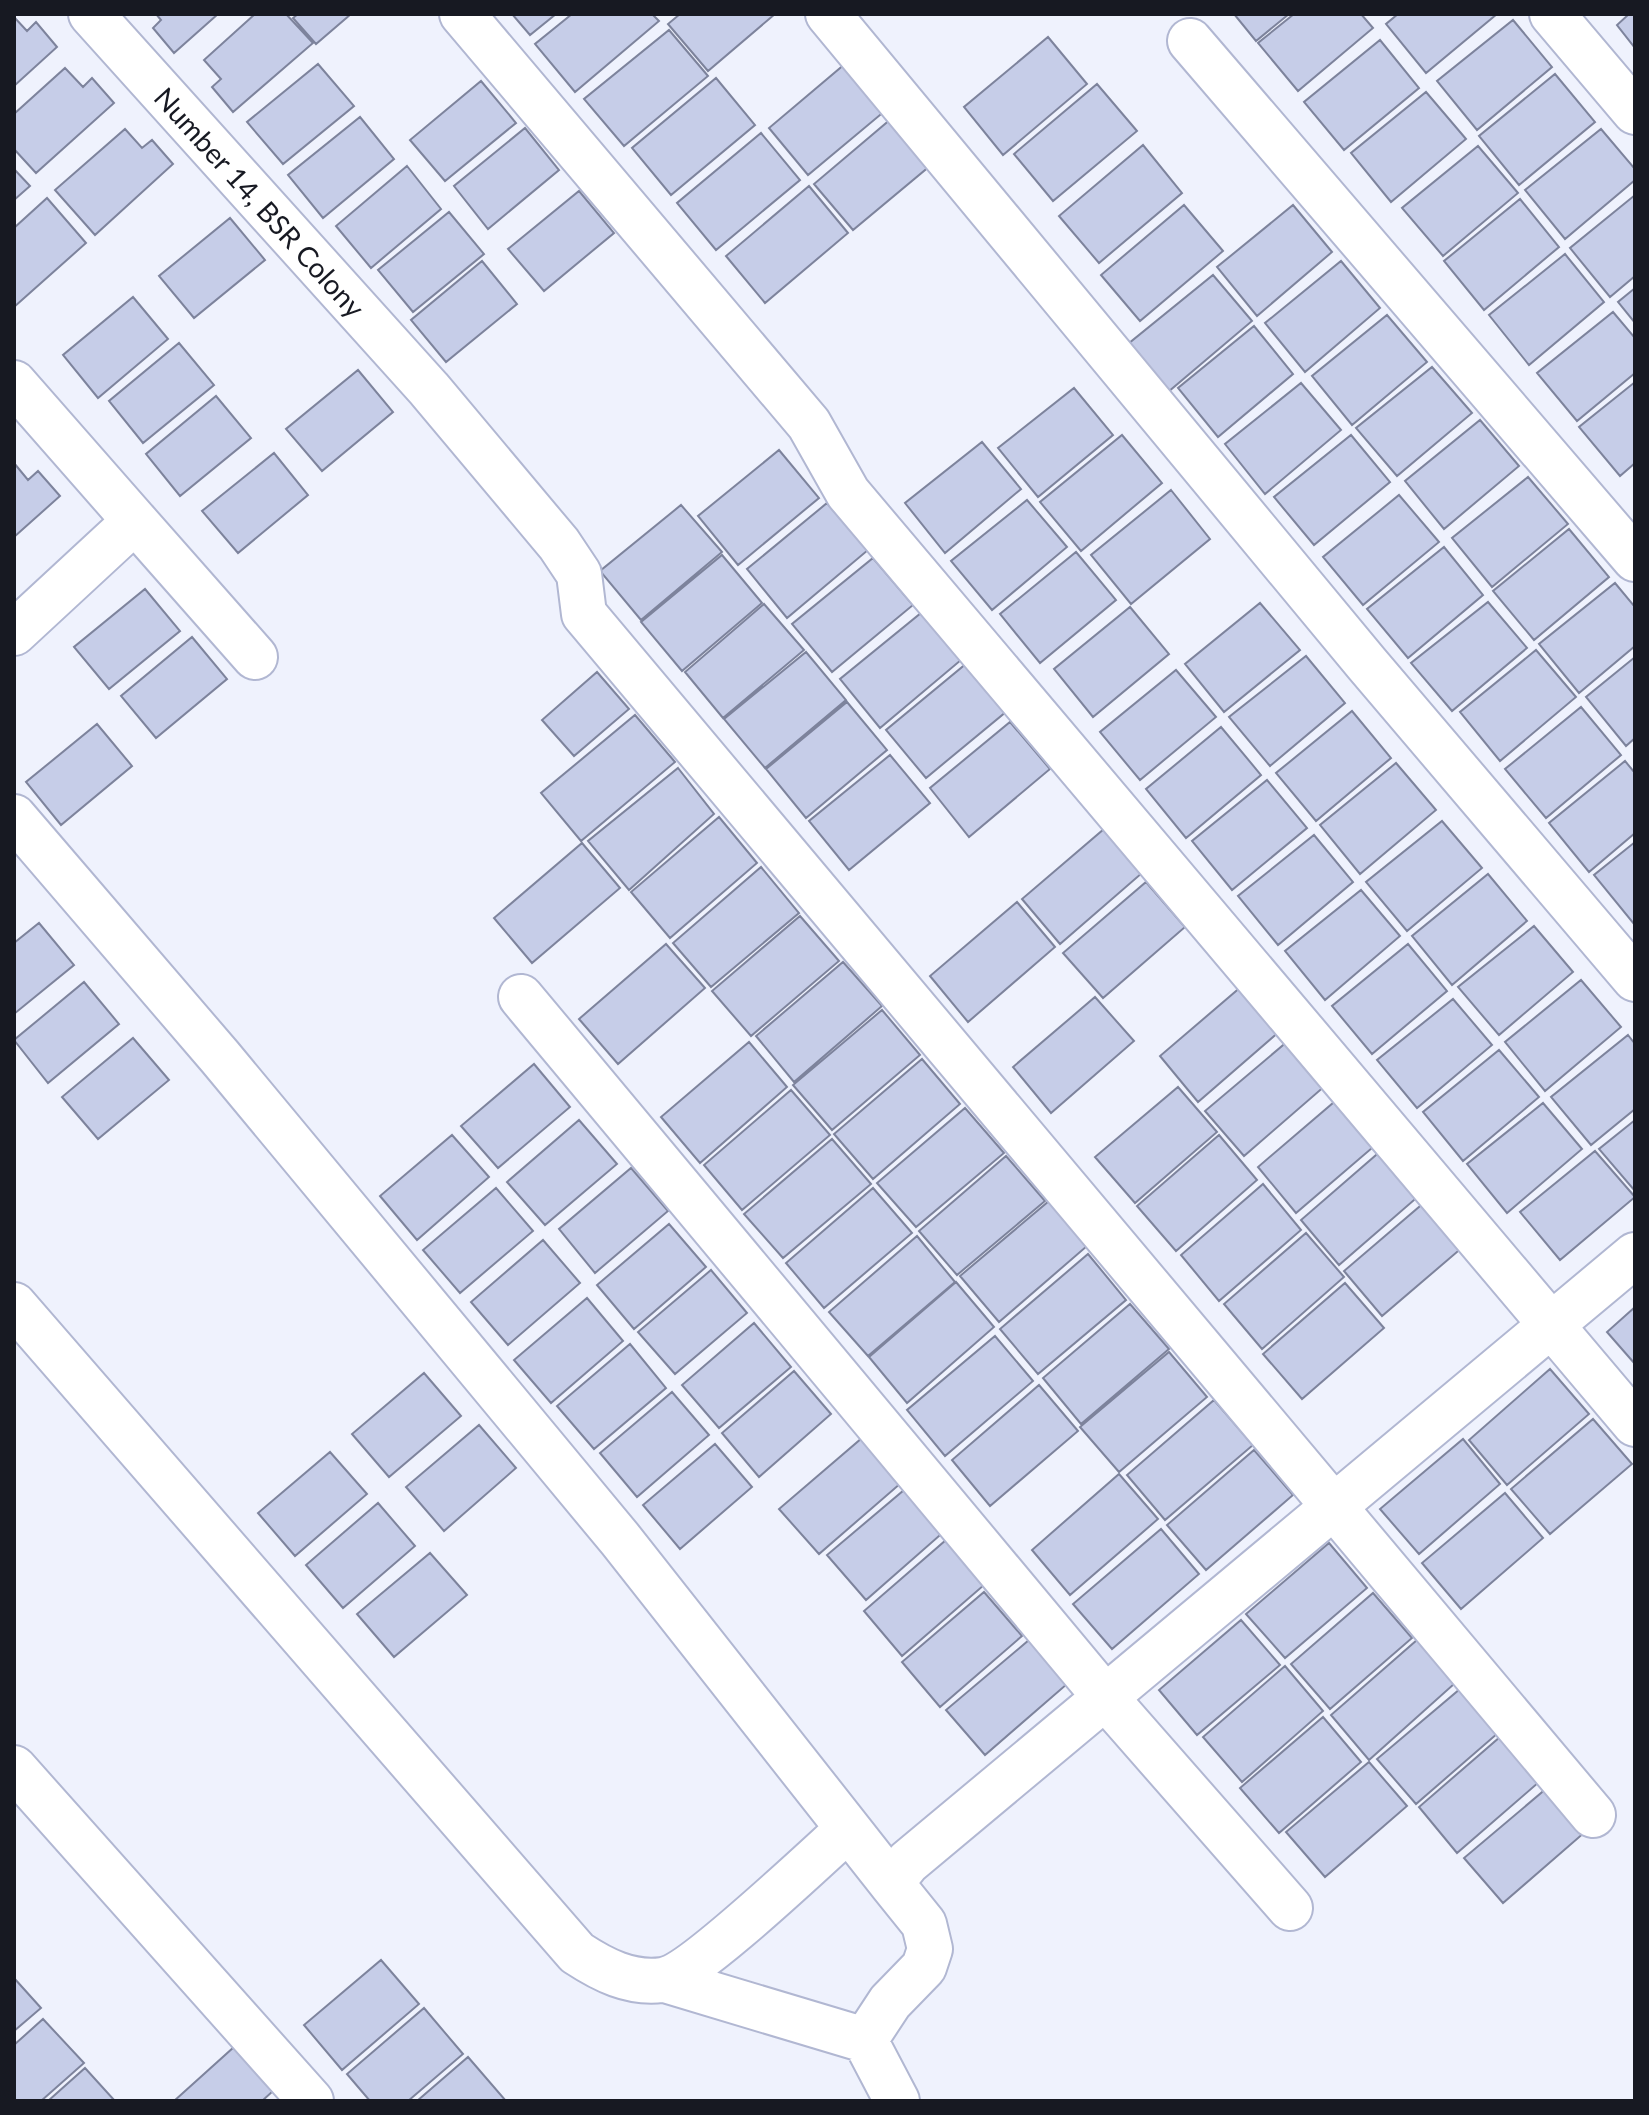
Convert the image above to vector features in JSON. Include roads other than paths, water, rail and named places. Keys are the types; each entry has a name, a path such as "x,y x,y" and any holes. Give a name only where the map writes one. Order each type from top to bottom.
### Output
{"street":[{"name":"Number 14, BSR Colony","path":"91,14 429,389 559,544 579,574 584,614 1593,1815"},
{"path":"462,14 809,424 848,493 1635,1424"},
{"path":"828,14 1367,664 1635,979"},
{"path":"1552,14 1635,112"},
{"path":"1190,41 1635,559"},
{"path":"14,383 255,657"},
{"path":"14,633 135,521"},
{"path":"14,817 220,1057 620,1539 924,1924 930,1949 924,1967 890,2002 865,2040"},
{"path":"521,997 1105,1697 1290,1908"},
{"path":"891,1883 908,1862 1635,1255"},
{"path":"14,1305 577,1953 605,1971 634,1980 665,1980 865,2040 897,2101"},
{"path":"14,1768 311,2101"},
{"path":"665,1980 700,1959 847,1830"}]}
